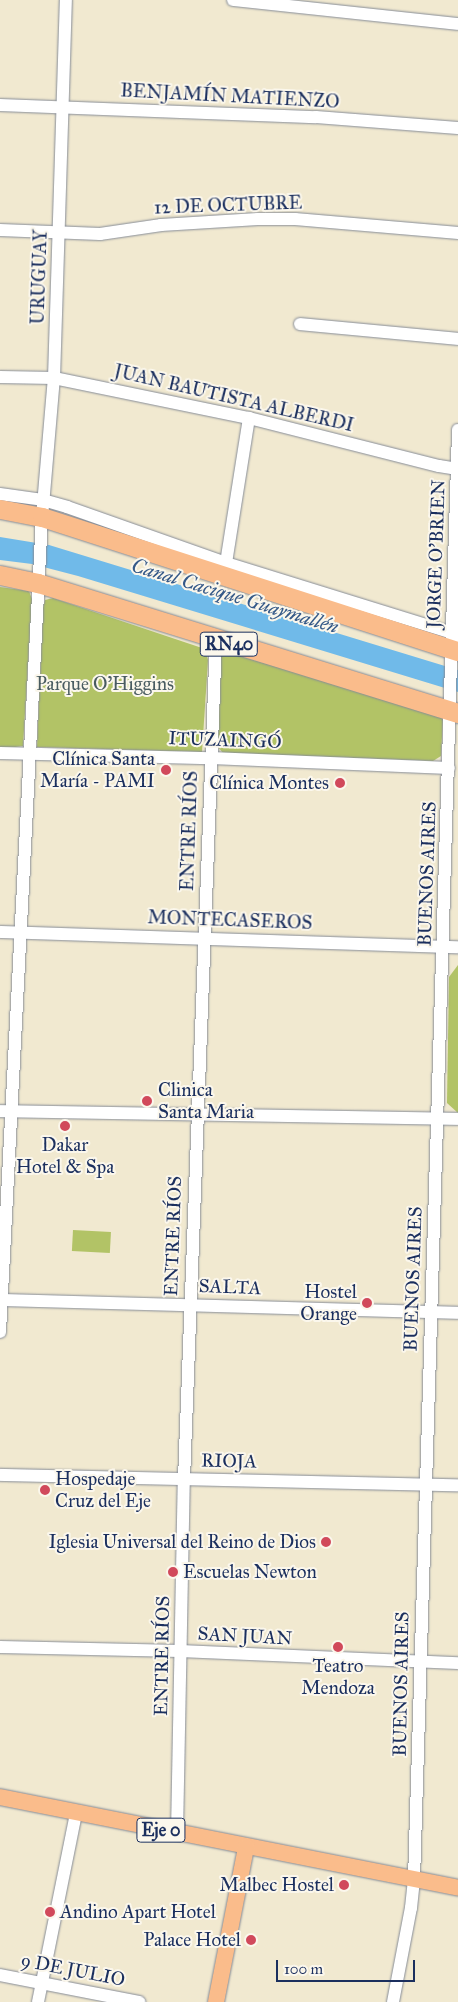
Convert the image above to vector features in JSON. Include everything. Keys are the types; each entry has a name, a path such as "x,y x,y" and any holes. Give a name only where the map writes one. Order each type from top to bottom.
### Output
{"highway":[{"path":"0,509 42,509 454,658"},
{"name":"RN40","path":"0,575 39,562 216,640 454,712"}],"main road":[{"name":"Eje 0","path":"0,1798 458,1888"},
{"path":"216,2002 246,1847"}],"street":[{"name":"URUGUAY","path":"0,1332 6,1111 20,932 42,509 54,378 66,0"},
{"path":"233,0 312,4 458,24"},
{"name":"BENJAMÍN MATIENZO","path":"0,105 297,116 458,128"},
{"name":"12 DE OCTUBRE","path":"0,230 100,234 162,225 258,218 295,219 458,234"},
{"path":"300,324 458,339"},
{"name":"JUAN BAUTISTA ALBERDI","path":"0,377 54,378 249,418 439,466 458,468"},
{"path":"226,563 249,418"},
{"name":"JORGE O'BRIEN","path":"454,658 458,430"},
{"path":"0,494 42,509 226,563 454,658"},
{"name":"ENTRE RÍOS","path":"177,1833 184,1479 196,1115 216,640"},
{"name":"BUENOS AIRES","path":"393,2002 412,1908 414,1880 448,768 454,712 454,658"},
{"name":"ITUZAINGÓ","path":"0,753 211,758 448,768"},
{"name":"MONTECASEROS","path":"0,932 458,947"},
{"path":"6,1111 458,1119"},
{"name":"SALTA","path":"1,1300 458,1313"},
{"name":"RIOJA","path":"0,1475 458,1484"},
{"name":"SAN JUAN","path":"0,1648 180,1652 458,1663"},
{"path":"38,2002 76,1813"},
{"name":"9 DE JULIO","path":"0,1975 139,2002"}],"green space":[{"name":"Parque O'Higgins","path":"0,587 29,591 32,599 23,746 0,749"},
{"name":"Parque O'Higgins","path":"53,598 205,649 208,660 202,752 37,747 43,608 45,600"},
{"name":"Parque O'Higgins","path":"226,652 437,713 443,718 441,756 433,761 223,753 218,747 221,656"},
{"path":"458,965 458,1113 447,1103 449,977"},
{"path":"73,1230 111,1232 110,1253 72,1251"}],"water":[{"path":"0,537 49,545 458,670 458,692 78,576 32,564 0,560"}],"place":[{"name":"Clínica Santa María - PAMI","path":"166,770"},
{"name":"Clínica Montes","path":"340,783"},
{"name":"Clinica Santa Maria","path":"147,1101"},
{"name":"Dakar Hotel & Spa","path":"65,1126"},
{"name":"Hostel Orange","path":"367,1303"},
{"name":"Hospedaje Cruz del Eje","path":"45,1490"},
{"name":"Iglesia Universal del Reino de Dios","path":"326,1542"},
{"name":"Escuelas Newton","path":"173,1572"},
{"name":"Teatro Mendoza","path":"338,1647"},
{"name":"Malbec Hostel","path":"344,1885"},
{"name":"Andino Apart Hotel","path":"50,1912"},
{"name":"Palace Hotel","path":"251,1940"}],"water label":[{"name":"Canal Cacique Guaymallén","path":"235,596"}]}
